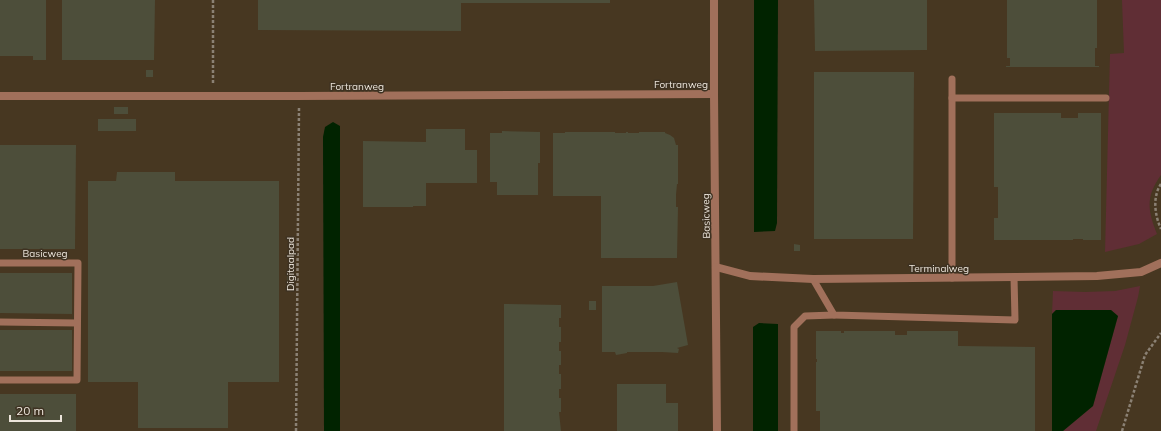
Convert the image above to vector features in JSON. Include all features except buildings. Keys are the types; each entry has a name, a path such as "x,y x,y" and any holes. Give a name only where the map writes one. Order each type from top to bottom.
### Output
{"street":[{"name":"Basicweg","path":"714,0 717,431"},
{"name":"Fortranweg","path":"0,96 714,94"},
{"name":"Terminalweg","path":"716,267 750,276 813,279 952,278 1097,276 1141,272 1161,263"}],"lane":[{"path":"952,79 952,278"},
{"path":"952,98 1106,98"},
{"name":"Basicweg","path":"0,263 78,263 77,380 0,380"},
{"path":"794,431 794,327 806,316 834,315 1015,320 1014,277"},
{"path":"813,279 834,315"},
{"path":"0,322 78,322"}],"path":[{"path":"213,0 213,95"},
{"name":"Digitaalpad","path":"296,431 299,96"},
{"path":"1161,184 1158,188 1155,200 1157,221 1161,230"},
{"path":"1122,431 1145,355 1161,333"}],"shaded area":[{"path":"0,0 1161,0 1161,431 0,431"},
{"path":"754,0 778,0 777,223 775,231 754,232"},
{"path":"1122,0 1161,0 1161,175 1152,190 1150,197 1150,211 1157,234 1139,244 1105,252 1110,54 1124,53"},
{"path":"333,122 340,126 340,431 324,431 323,137 325,127"},
{"path":"1140,286 1125,345 1096,431 1063,431 1093,406 1118,316 1111,310 1056,310 1052,314 1053,291 1115,291"},
{"path":"1056,310 1111,310 1118,316 1093,406 1063,431 1052,431 1052,314"},
{"path":"759,323 778,324 778,431 753,431 753,327"}]}
